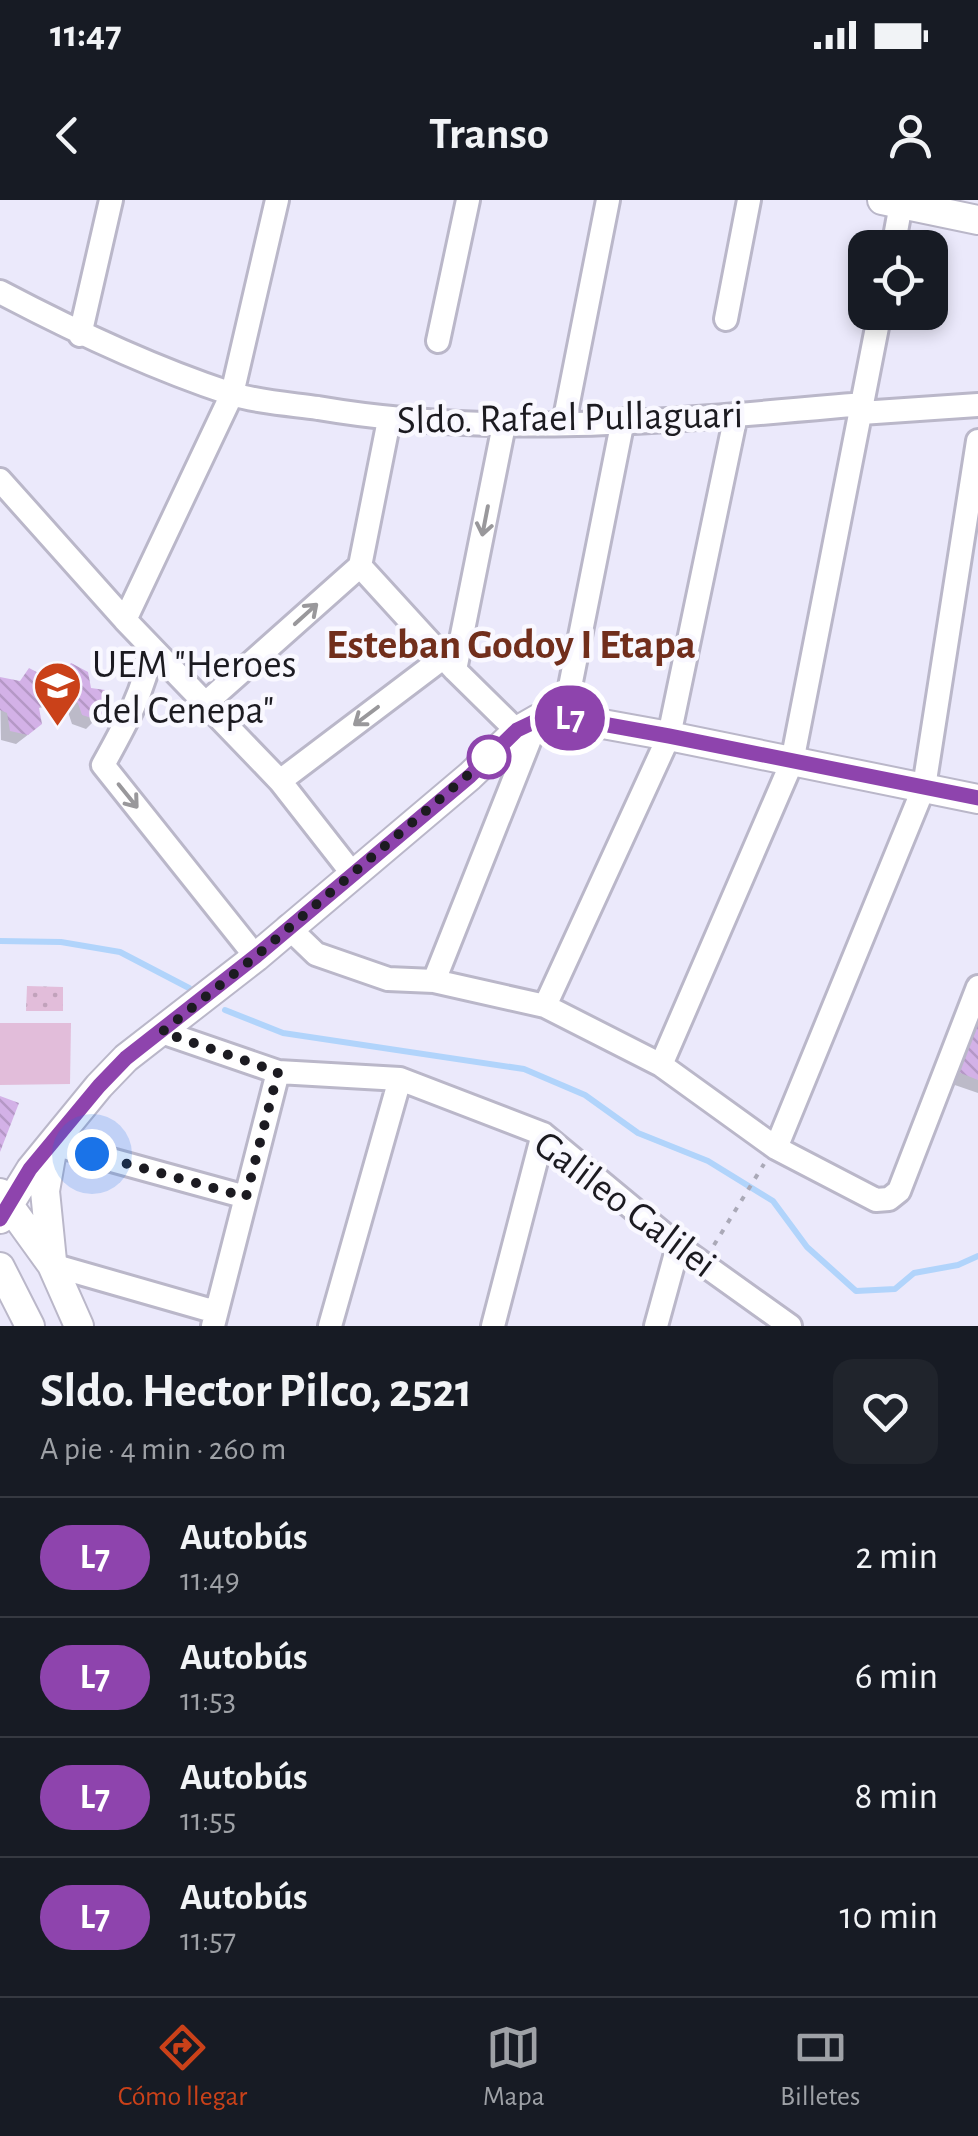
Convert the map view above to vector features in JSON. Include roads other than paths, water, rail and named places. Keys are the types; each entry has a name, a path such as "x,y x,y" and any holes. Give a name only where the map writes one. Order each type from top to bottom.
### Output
{"street":[{"path":"80,335 111,200"},
{"path":"125,620 232,394 277,200"},
{"path":"438,341 468,200"},
{"path":"564,422 608,200"},
{"path":"726,318 749,200"},
{"path":"892,230 891,202 978,220 978,212"},
{"name":"Sldo. Rafael Pullaguari","path":"0,292 80,335 232,394 389,420 504,425 978,405"},
{"path":"661,1065 792,762 877,330"},
{"path":"545,1006 669,736 736,416"},
{"path":"207,702 360,566 389,420"},
{"path":"434,981 540,722 623,420"},
{"path":"280,781 449,663 504,425"},
{"path":"776,1148 924,786 978,441"},
{"path":"0,480 125,620 280,781 352,873"},
{"path":"360,566 449,663 540,722 669,736 978,798"},
{"path":"152,648 136,704 103,765 256,956"},
{"path":"80,1326 52,1264 3,1205 126,1058 540,722"},
{"path":"288,927 316,954 388,980 434,981 545,1006 661,1065 776,1148 876,1200 888,1199 899,1191 978,987"},
{"name":"Galileo Galilei","path":"162,1032 278,1072 400,1079 542,1134 678,1246 790,1326"},
{"path":"52,1264 214,1319 278,1072"},
{"path":"330,1326 400,1079"},
{"path":"493,1326 542,1134"},
{"path":"53,1144 246,1197"},
{"path":"52,1264 46,1192 53,1144"},
{"path":"656,1326 678,1246"},
{"path":"0,1267 30,1326"}],"waterway":[{"path":"0,941 61,942 120,952 189,988"},
{"path":"225,1010 283,1033 524,1069 585,1095 638,1133 708,1161 773,1201 807,1247 856,1291 895,1289 914,1273 958,1265 978,1256"}],"place":[{"name":"UEM \"Heroes del Cenepa\"","path":"57,728"}],"district":[{"name":"Esteban Godoy I Etapa","path":"511,643"}]}
